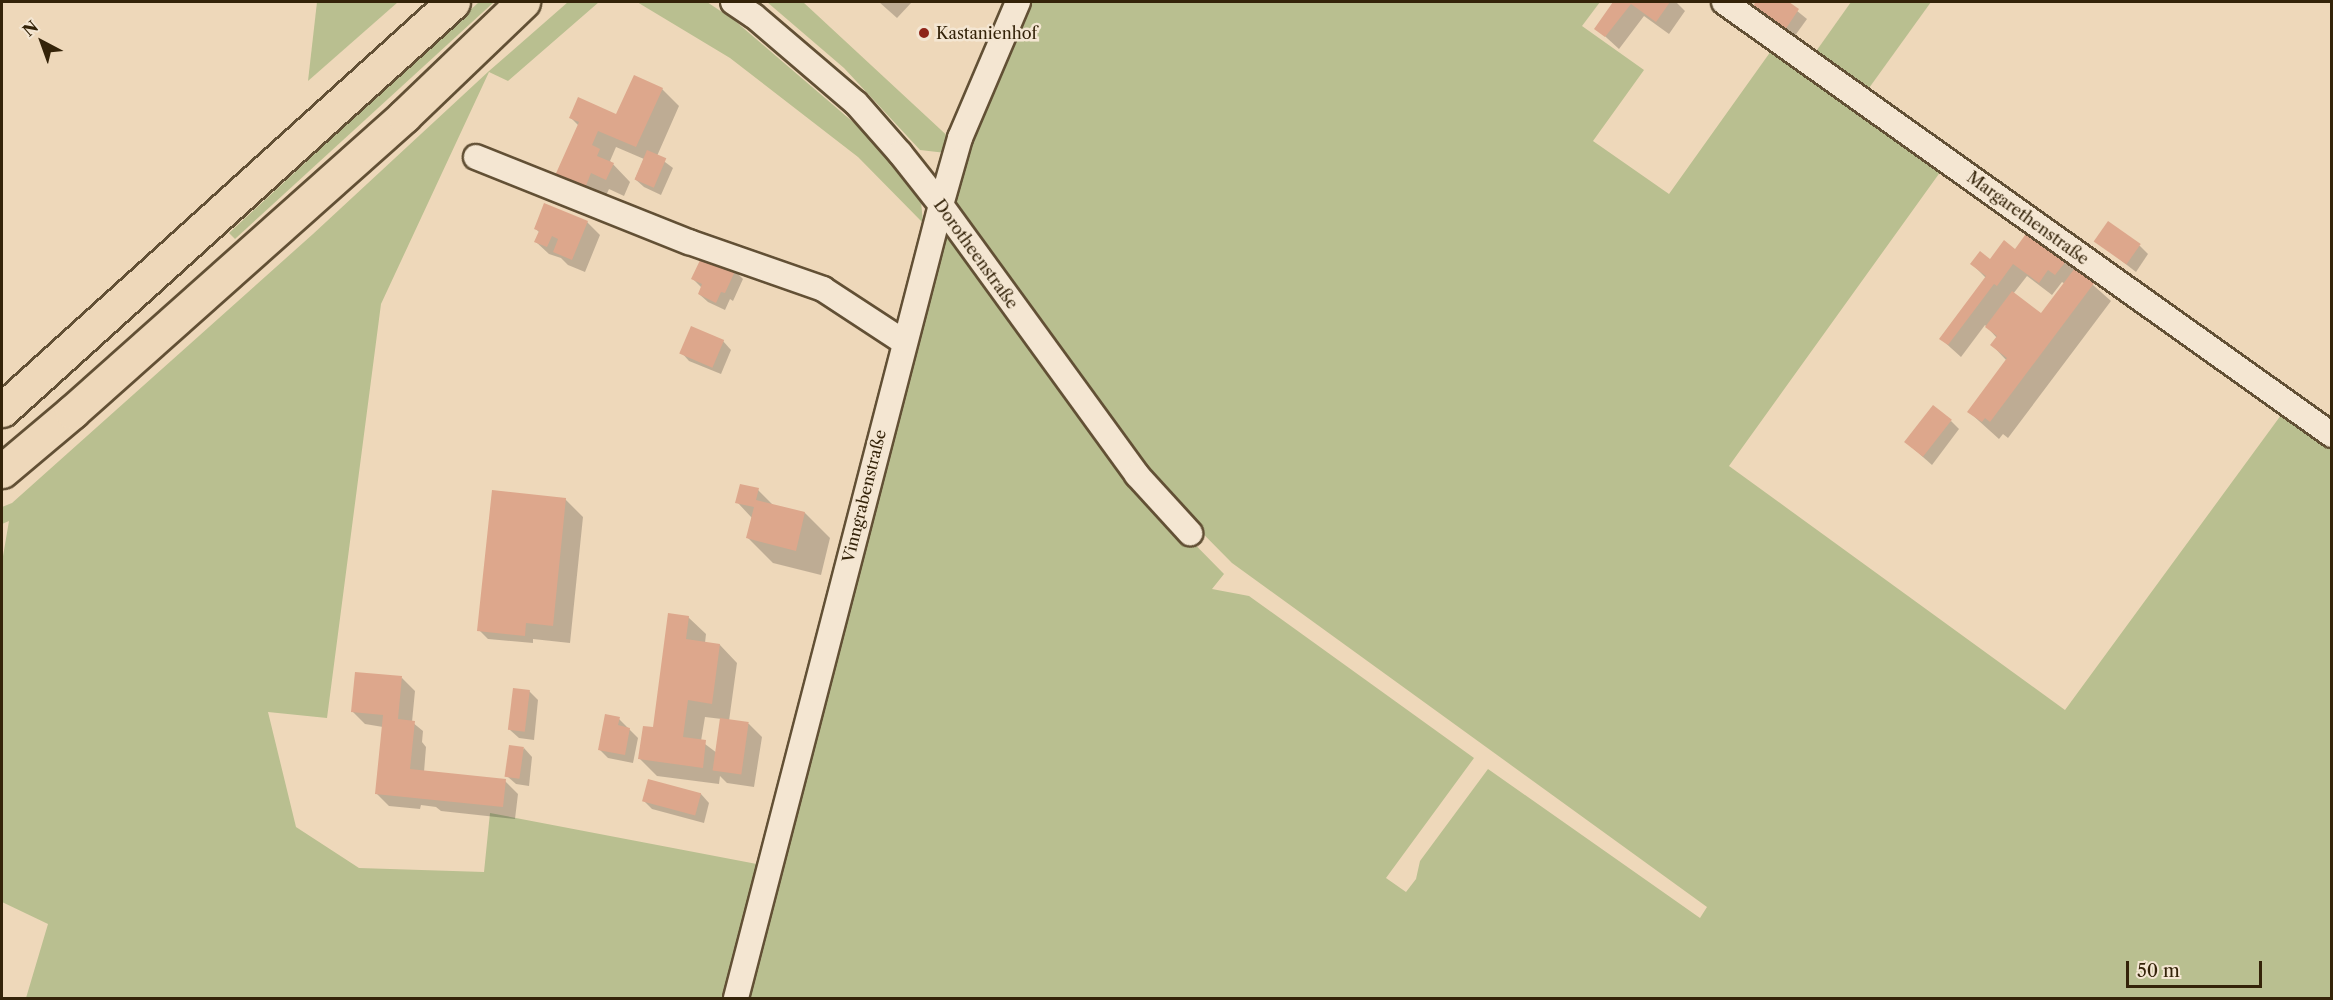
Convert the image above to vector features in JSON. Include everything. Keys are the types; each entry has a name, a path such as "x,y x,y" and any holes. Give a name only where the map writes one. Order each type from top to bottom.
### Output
{"highway":[{"path":"2,410 453,2"},
{"path":"2,471 81,404 404,116 523,2"}],"street":[{"name":"Dorotheenstraße","path":"733,2 855,103 941,205 1137,475 1190,533"},
{"name":"Vinngrabenstraße","path":"736,999 941,205 960,138 1018,2"},
{"name":"Margarethenstraße","path":"1724,2 2331,435"},
{"path":"476,157 689,242 823,289 904,342"}],"green space":[{"path":"317,2 398,2 308,81"},
{"path":"479,2 494,2 235,239 229,233"},
{"path":"568,2 599,2 508,81 489,72 381,304 327,718 268,712 296,827 359,868 484,872 490,813 762,865 730,998 26,998 48,924 2,902 2,562 9,521 2,524 2,507 12,503 313,234 489,71"},
{"path":"637,2 707,2 734,20 860,128 921,201 923,223 858,157 730,58"},
{"path":"767,2 803,2 954,142 946,153 920,150 844,68"},
{"path":"1028,2 1600,2 1582,26 1644,70 1593,141 1669,194 1776,44 1946,164 1729,466 2065,710 2284,411 2331,444 2331,998 744,998 945,224 1166,515 1224,574 1212,589 1249,596 1474,758 1386,878 1406,892 1416,879 1420,861 1488,769 1700,918 1707,907 1232,563 1141,471 956,216 952,188"},
{"path":"1851,2 1931,2 1864,95 1812,57"}],"building":[{"path":"1613,2 1670,2 1656,22 1631,4 1605,37 1594,29"},
{"path":"1756,2 1789,2 1799,9 1785,30 1752,7"},
{"path":"634,75 663,88 636,147 598,131 592,145 600,149 597,156 614,163 606,180 591,173 583,193 553,180 579,122 569,118 578,97 616,114"},
{"path":"647,150 666,158 654,188 634,179"},
{"path":"544,203 588,221 572,260 553,252 558,239 552,236 547,247 534,242 539,231 534,229"},
{"path":"2108,221 2141,244 2126,264 2094,241"},
{"path":"2028,231 2067,260 2055,275 2048,270 2039,283 2013,264 1997,286 1994,284 1948,345 1939,339 1986,276 1970,264 1980,251 1990,259 2004,240 2015,249"},
{"path":"703,254 736,269 725,293 721,292 716,303 698,294 702,284 691,279"},
{"path":"2075,268 2095,282 1990,422 1985,418 1982,422 1967,412 2007,358 1990,345 1997,336 1985,327 2012,291 2041,313"},
{"path":"691,326 724,340 712,368 679,354"},
{"path":"1933,405 1952,420 1923,457 1904,442"},
{"path":"740,484 759,488 756,500 805,512 796,551 746,538 754,507 735,503"},
{"path":"492,490 566,498 553,626 526,623 525,636 477,631"},
{"path":"668,613 689,616 686,639 720,644 712,704 688,700 683,737 706,740 703,768 638,759 643,726 653,727"},
{"path":"355,672 402,676 398,719 415,721 410,769 506,779 503,807 375,794 383,715 351,712"},
{"path":"513,688 530,690 525,732 508,730"},
{"path":"605,714 620,717 618,725 630,728 625,755 598,750"},
{"path":"720,718 749,722 741,775 713,770"},
{"path":"509,745 524,747 519,779 505,777"},
{"path":"648,779 701,793 695,815 642,801"}],"place":[{"name":"Kastanienhof","path":"924,33"}]}
